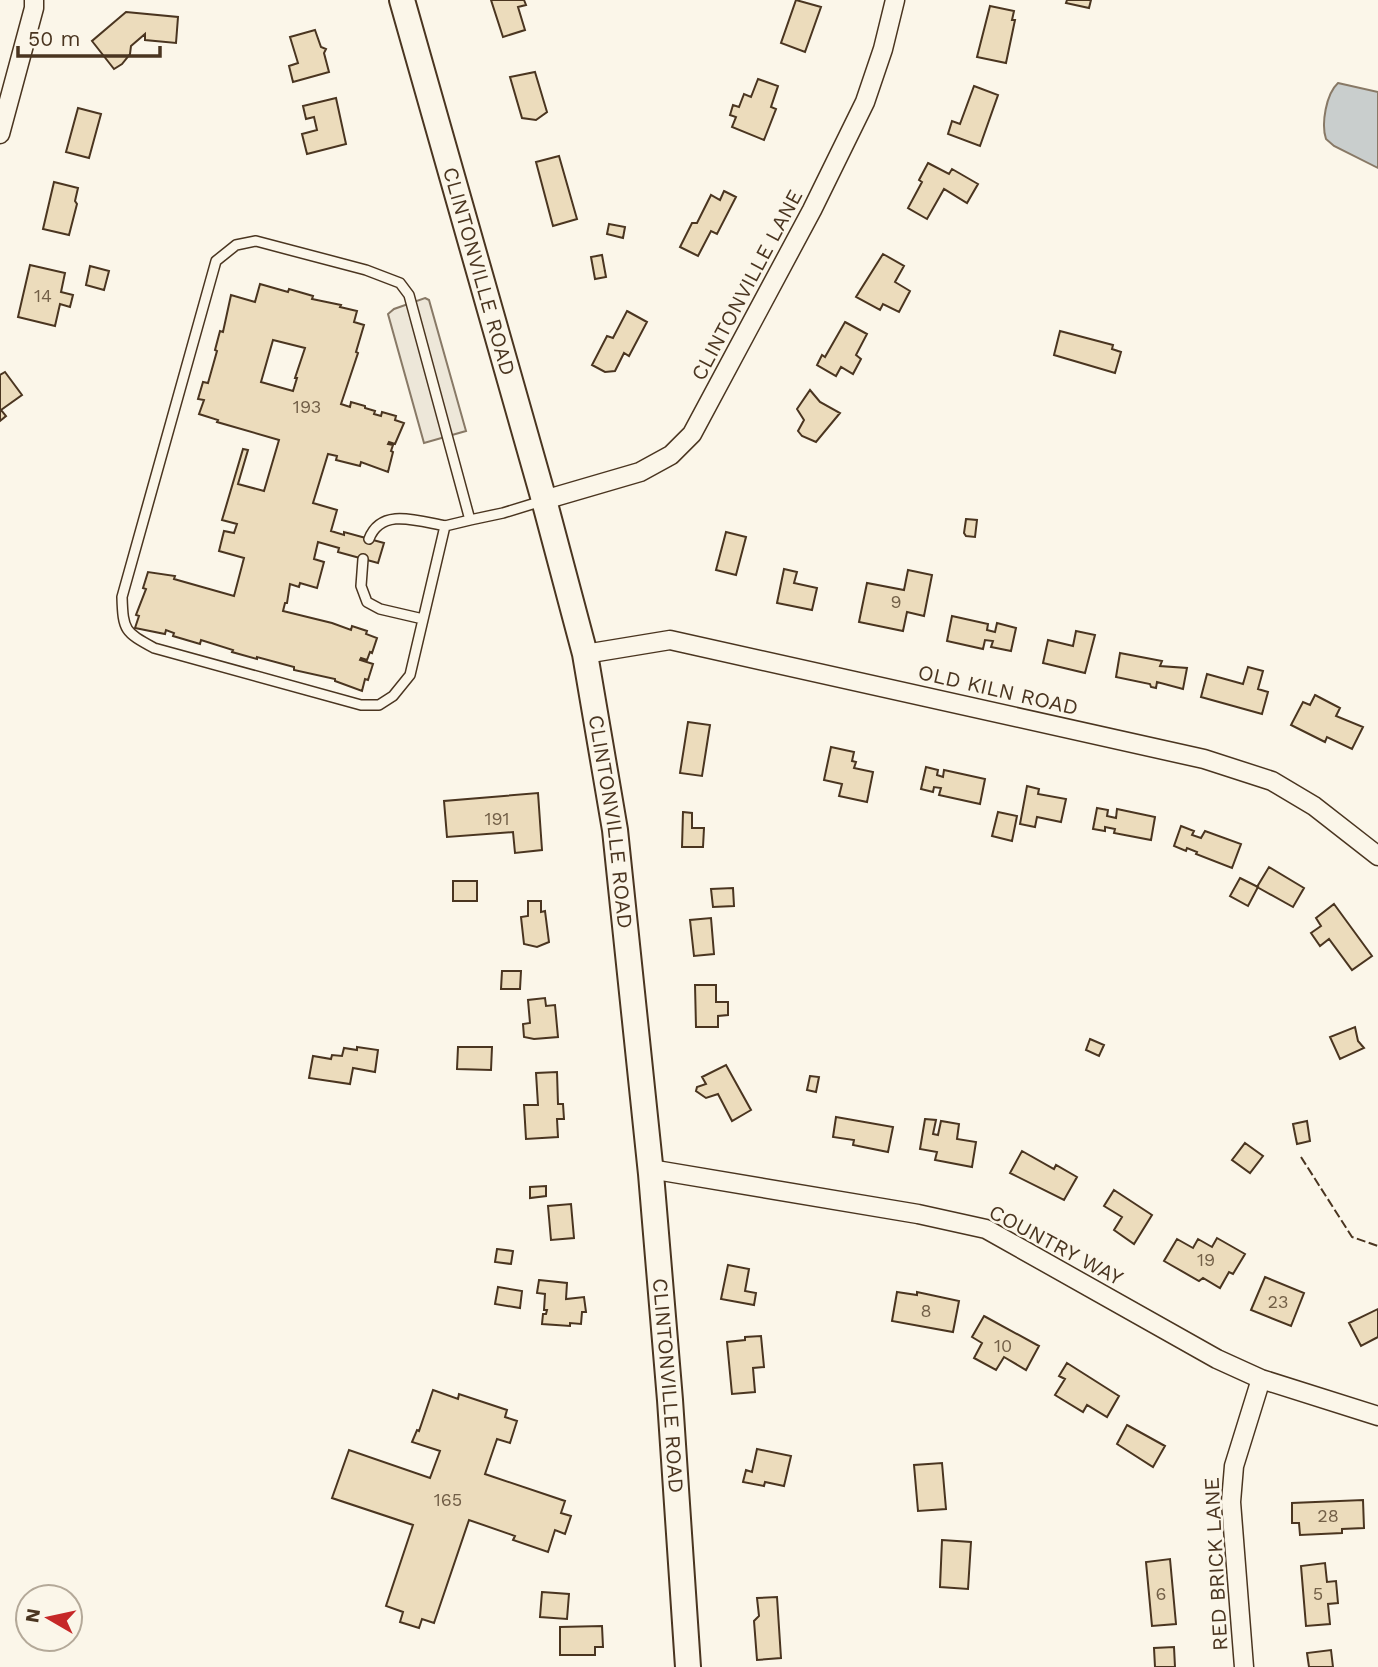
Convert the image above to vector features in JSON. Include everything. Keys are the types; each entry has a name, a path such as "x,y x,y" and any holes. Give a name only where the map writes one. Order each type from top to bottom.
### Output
{"main road":[{"name":"CLINTONVILLE ROAD","path":"402,0 585,654 615,830 650,1169 670,1399 688,1667"}],"street":[{"path":"0,134 34,0"},
{"name":"CLINTONVILLE LANE","path":"544,500 640,472 671,454 692,434 812,210 865,102 883,49 895,0"},
{"name":"OLD KILN ROAD","path":"585,654 670,640 1204,758 1272,781 1314,806 1378,856"},
{"name":"COUNTRY WAY","path":"650,1169 918,1214 986,1229 1217,1359 1261,1379 1378,1416"},
{"name":"RED BRICK LANE","path":"1244,1667 1231,1502 1234,1466 1261,1379"}],"lane":[{"path":"445,526 410,675 393,696 379,705 360,705 154,648 131,635 123,622 122,597 216,261 236,245 256,241 366,270 400,283 409,295 470,520"},
{"path":"369,539 373,527 384,521 403,519 445,526 503,513 544,500"},
{"path":"363,559 361,586 367,602 380,609 423,619"}],"shaded area":[{"path":"1338,83 1378,92 1378,168 1334,146 1326,139 1326,110 1330,94"},
{"path":"425,298 429,300 466,431 424,443 388,314 394,309"}],"building":[{"path":"491,0 524,0 526,5 518,7 525,30 503,37"},
{"path":"796,0 821,7 805,52 781,43"},
{"path":"1067,0 1091,0 1089,8 1066,3"},
{"path":"990,6 1014,11 1012,20 1015,20 1006,63 977,57"},
{"path":"126,12 178,17 176,43 145,40 145,34 131,46 130,54 122,64 114,69 92,41"},
{"path":"315,30 321,47 326,49 324,53 329,72 293,82 289,66 298,63 290,37"},
{"path":"535,72 547,112 536,120 522,118 510,77"},
{"path":"758,79 778,86 771,107 776,109 764,140 732,127 736,117 730,115 733,105 739,107 744,94 751,97"},
{"path":"974,86 998,95 980,146 948,134 952,121 960,124"},
{"path":"336,98 346,144 307,154 302,134 317,130 314,117 306,119 303,106"},
{"path":"78,108 101,114 89,158 66,152"},
{"path":"559,156 577,219 553,226 536,162"},
{"path":"928,163 949,174 952,169 978,184 967,203 944,189 927,219 908,208 922,182 919,180"},
{"path":"54,182 78,188 69,235 43,229"},
{"path":"724,191 736,197 717,234 711,231 698,256 680,247 692,223 697,223 711,195 720,200"},
{"path":"609,224 625,227 623,238 607,234"},
{"path":"883,254 904,266 895,282 910,291 899,312 883,304 880,310 856,297"},
{"path":"602,255 606,277 595,279 591,257"},
{"path":"30,265 65,273 61,292 73,295 70,307 60,304 55,326 18,317"},
{"path":"90,266 109,271 104,290 86,285"},
{"path":"260,284 288,292 289,289 313,296 312,299 357,311 354,322 364,325 341,404 350,407 351,402 365,406 375,411 374,414 381,416 382,412 396,416 395,420 404,423 395,444 388,444 393,445 393,452 388,472 361,462 360,466 336,460 337,456 328,454 313,503 337,510 331,531 384,543 378,563 338,552 339,548 318,542 314,559 324,562 317,588 300,583 299,587 290,584 283,611 351,630 352,626 377,638 367,660 360,660 373,664 362,691 335,679 294,670 294,667 232,652 233,650 201,640 200,644 173,636 174,633 166,630 165,634 135,628 148,572 175,576 174,579 234,596 244,558 219,551 224,531 234,533 237,524 222,520 243,449 248,450 238,484 264,491 279,440 199,414 204,400 198,399 203,382 208,383 231,295 255,302","holes":["273,340 305,348 293,391 261,382"]},
{"path":"627,311 647,322 629,356 624,353 615,371 605,372 592,365 607,336 613,338"},
{"path":"845,322 867,334 856,355 861,359 853,374 841,367 836,376 817,365 822,355 825,357"},
{"path":"1060,331 1113,345 1112,349 1121,352 1115,373 1054,355"},
{"path":"5,372 22,395 1,410 6,416 0,421 0,375"},
{"path":"810,390 820,402 840,413 816,442 802,436 798,431 804,420 797,409"},
{"path":"966,519 977,520 975,537 966,536 964,533"},
{"path":"726,532 746,537 736,575 716,570"},
{"path":"784,569 797,572 794,583 817,588 812,610 777,603"},
{"path":"908,570 932,575 924,616 907,612 903,631 859,622 867,583 904,590"},
{"path":"952,616 988,624 987,630 995,632 997,623 1016,628 1011,651 991,647 993,641 985,640 983,649 947,641"},
{"path":"1076,631 1095,635 1085,673 1043,663 1048,640 1073,646"},
{"path":"1120,653 1162,661 1160,666 1187,668 1183,689 1157,682 1156,688 1150,684 1116,677"},
{"path":"1248,667 1263,671 1258,689 1268,692 1262,714 1201,697 1207,674 1243,684"},
{"path":"1315,695 1340,708 1336,716 1363,727 1352,749 1327,737 1325,742 1291,725 1303,702 1310,705"},
{"path":"688,722 710,725 702,776 680,773"},
{"path":"831,747 854,752 854,768 873,772 867,802 839,796 842,784 824,780"},
{"path":"926,767 938,770 937,775 943,777 944,770 985,779 980,804 939,795 941,788 934,787 933,792 921,789"},
{"path":"1027,786 1039,789 1038,794 1066,799 1061,822 1037,817 1035,827 1020,824"},
{"path":"538,793 542,850 515,853 513,832 447,837 444,801"},
{"path":"1097,808 1108,810 1107,816 1116,818 1117,809 1155,817 1151,840 1114,833 1115,829 1105,827 1105,831 1093,829"},
{"path":"683,812 692,813 692,828 704,828 703,847 682,847"},
{"path":"998,812 1017,816 1012,841 992,836"},
{"path":"1181,826 1194,831 1192,835 1201,838 1205,831 1241,844 1232,868 1187,848 1186,851 1174,846"},
{"path":"1269,867 1304,888 1293,907 1257,887"},
{"path":"1240,878 1258,887 1248,906 1230,896"},
{"path":"453,881 477,881 477,901 453,901"},
{"path":"733,888 734,906 713,907 711,889"},
{"path":"528,901 541,901 541,912 545,911 549,942 537,947 524,944 521,917 528,916"},
{"path":"1334,904 1372,956 1352,970 1329,939 1320,946 1311,933 1321,926 1316,918"},
{"path":"711,918 714,954 694,956 690,920"},
{"path":"502,971 521,971 520,989 501,989"},
{"path":"695,985 716,985 716,1002 728,1002 728,1015 718,1016 718,1027 696,1027"},
{"path":"545,998 546,1006 555,1005 558,1037 524,1037 523,1024 530,1023 528,1000"},
{"path":"1355,1027 1358,1041 1364,1048 1340,1059 1330,1037"},
{"path":"1090,1039 1104,1045 1099,1056 1086,1050"},
{"path":"357,1047 378,1050 375,1072 353,1068 350,1084 309,1078 313,1056 331,1059 332,1055 342,1056 344,1048 357,1050"},
{"path":"458,1047 492,1047 491,1070 457,1069"},
{"path":"726,1065 751,1110 732,1121 718,1094 706,1098 696,1091 697,1087 706,1084 702,1077"},
{"path":"557,1072 558,1104 563,1104 564,1119 557,1119 558,1137 526,1139 524,1105 538,1105 536,1073"},
{"path":"810,1076 819,1077 816,1092 807,1090"},
{"path":"836,1117 893,1127 888,1152 853,1145 854,1140 833,1137"},
{"path":"925,1119 936,1120 933,1134 938,1135 941,1121 959,1124 957,1139 976,1142 972,1167 935,1160 937,1152 920,1149"},
{"path":"1307,1121 1310,1141 1297,1144 1293,1124"},
{"path":"1245,1143 1263,1156 1250,1173 1232,1160"},
{"path":"1022,1151 1054,1169 1056,1165 1077,1177 1064,1200 1010,1173"},
{"path":"546,1186 546,1196 530,1198 530,1187"},
{"path":"1114,1190 1152,1215 1134,1244 1114,1230 1122,1217 1104,1206"},
{"path":"571,1204 574,1238 551,1240 548,1206"},
{"path":"1217,1238 1245,1254 1233,1274 1229,1272 1220,1288 1203,1278 1199,1281 1164,1261 1177,1239 1193,1248 1198,1239 1212,1247"},
{"path":"497,1249 513,1251 511,1264 495,1262"},
{"path":"728,1265 749,1269 745,1291 756,1293 754,1305 721,1299"},
{"path":"1265,1277 1304,1293 1291,1326 1251,1310"},
{"path":"539,1280 567,1283 566,1299 584,1297 586,1312 582,1312 581,1324 542,1324 543,1314 546,1314 547,1310 544,1310 545,1294 537,1293"},
{"path":"498,1287 522,1291 520,1308 495,1304"},
{"path":"897,1292 917,1295 917,1292 959,1301 953,1332 892,1321"},
{"path":"1378,1309 1378,1337 1361,1346 1349,1323"},
{"path":"984,1316 1039,1346 1026,1370 1004,1357 996,1370 974,1358 982,1343 972,1337"},
{"path":"761,1336 764,1367 753,1368 755,1392 732,1394 727,1342"},
{"path":"1067,1363 1119,1396 1107,1417 1087,1405 1083,1412 1055,1395 1065,1379 1059,1376"},
{"path":"433,1390 458,1399 459,1394 507,1410 505,1417 517,1421 510,1443 497,1439 485,1474 565,1501 561,1513 571,1516 565,1534 555,1530 548,1552 513,1540 515,1536 469,1520 434,1623 422,1619 419,1628 400,1622 403,1612 386,1606 413,1525 332,1498 349,1450 430,1478 440,1451 412,1442 417,1430 419,1431"},
{"path":"1127,1425 1165,1446 1153,1467 1117,1444"},
{"path":"757,1449 791,1456 784,1486 765,1482 764,1486 743,1482 746,1470 752,1472"},
{"path":"942,1463 946,1509 918,1511 914,1465"},
{"path":"1363,1500 1364,1528 1342,1529 1342,1533 1300,1535 1299,1523 1292,1523 1292,1503"},
{"path":"942,1540 971,1542 968,1589 940,1587"},
{"path":"1170,1559 1176,1624 1152,1626 1146,1562"},
{"path":"1325,1563 1327,1582 1336,1581 1338,1603 1328,1604 1330,1624 1306,1626 1301,1566"},
{"path":"542,1592 569,1594 567,1619 540,1617"},
{"path":"777,1597 781,1658 757,1660 754,1621 759,1616 757,1598"},
{"path":"602,1626 603,1647 595,1647 595,1655 560,1655 560,1627"},
{"path":"1174,1647 1175,1667 1155,1667 1154,1648"},
{"path":"1331,1650 1333,1667 1309,1667 1307,1653"}],"fence":[{"path":"1301,1157 1352,1237 1378,1246"}]}
